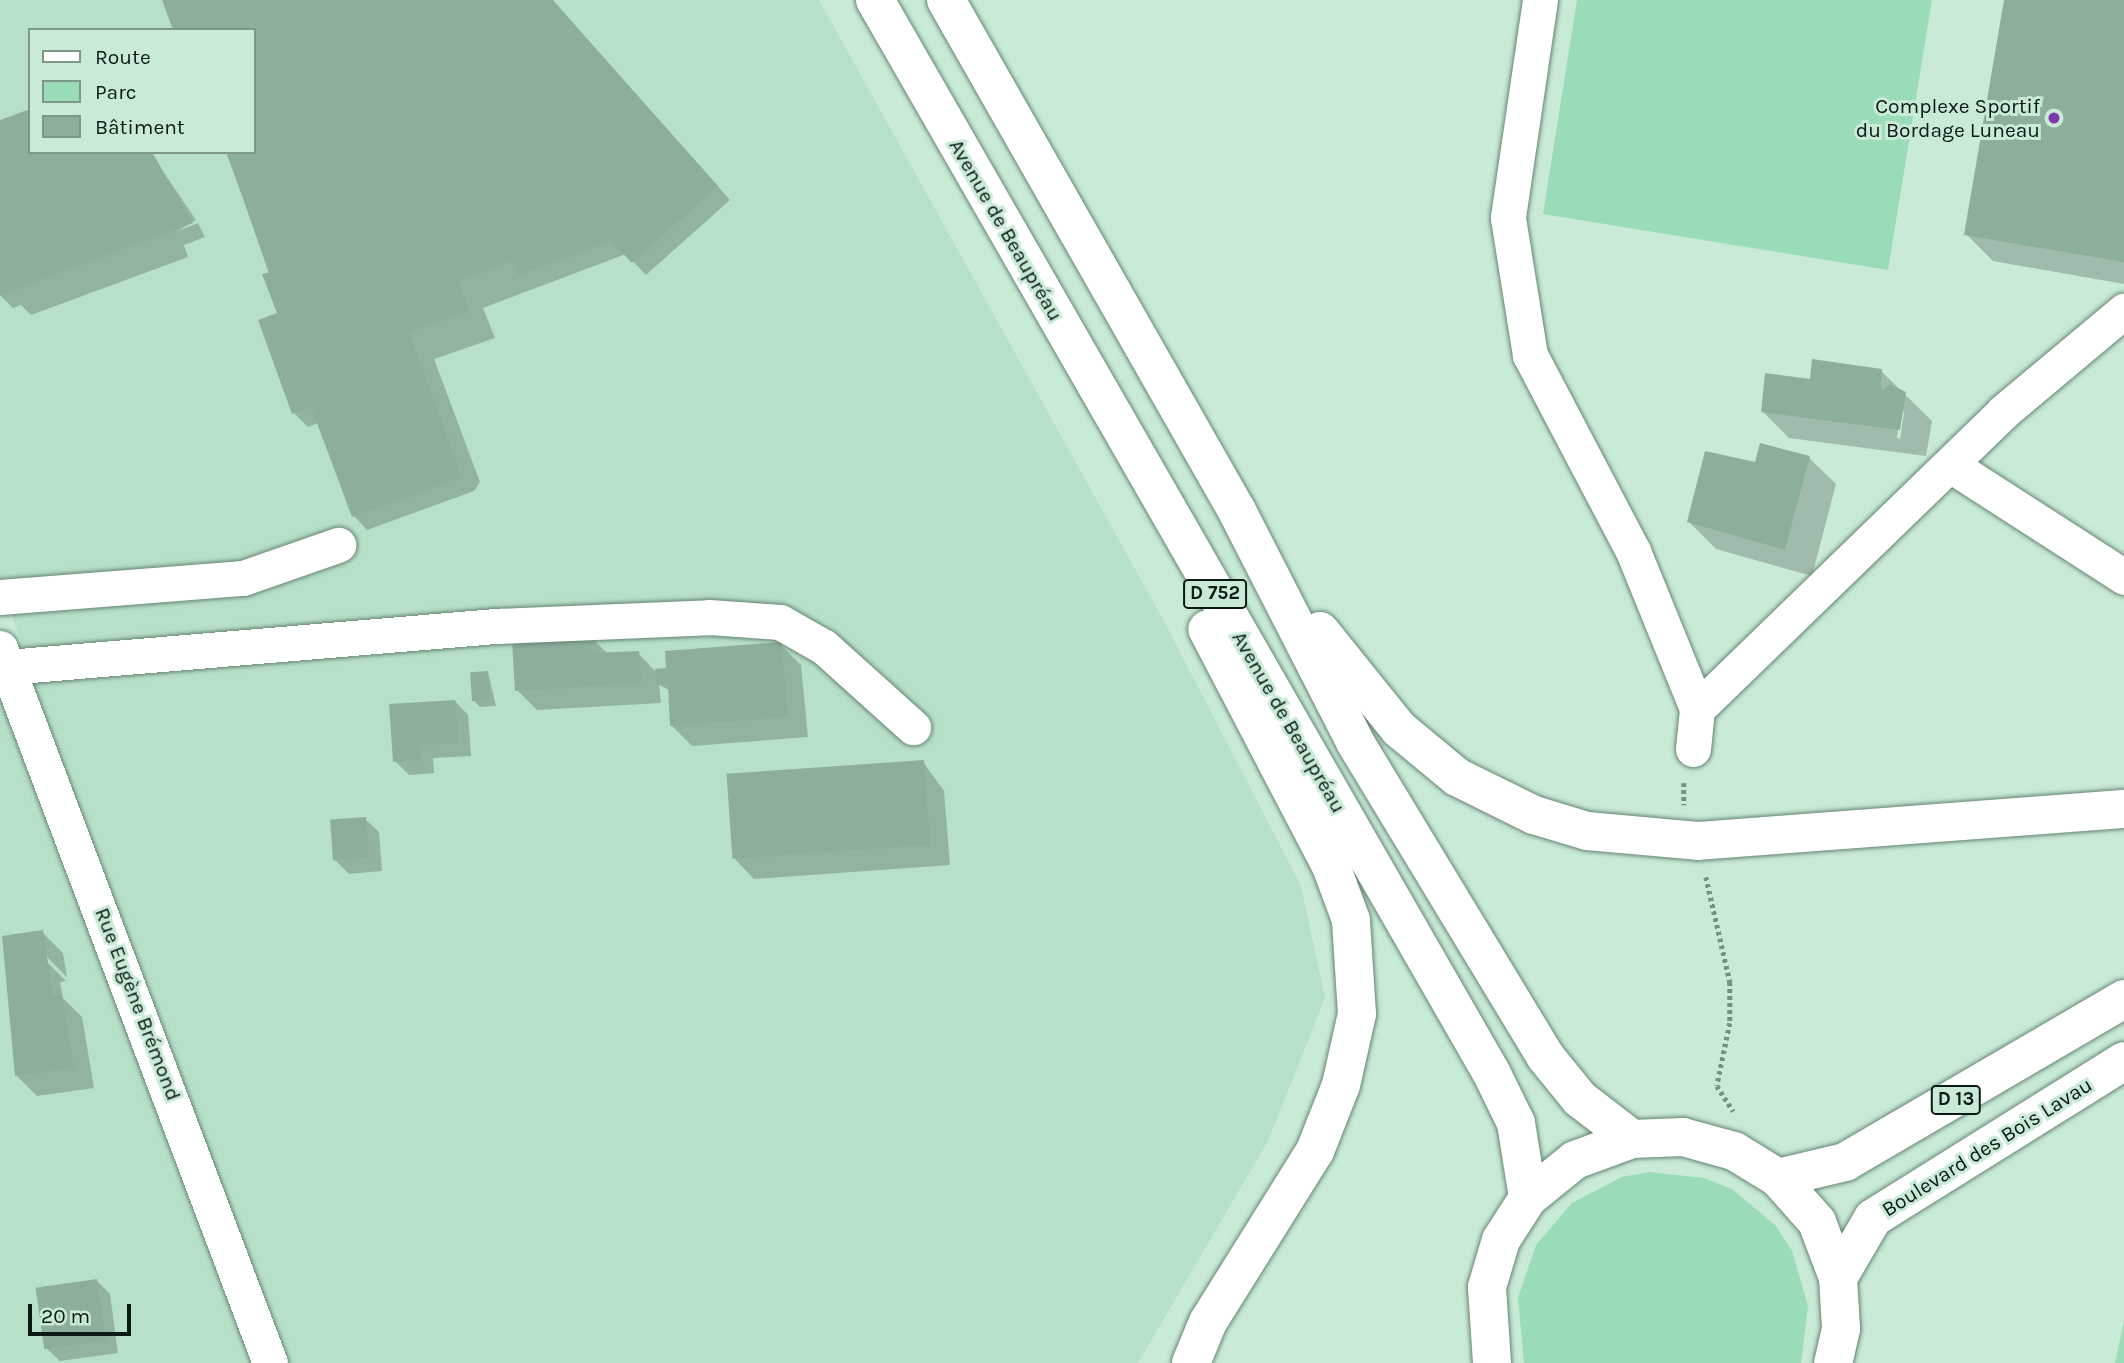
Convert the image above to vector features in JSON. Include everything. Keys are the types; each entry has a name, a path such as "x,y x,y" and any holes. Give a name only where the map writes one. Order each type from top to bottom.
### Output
{"main road":[{"name":"Avenue de Beaupréau","path":"875,0 1491,1072 1516,1124 1528,1198"},
{"name":"D 752","path":"946,0 1237,511 1355,742 1545,1056 1580,1099 1632,1139"},
{"path":"1083,364 1114,448 1331,866 1357,959 1357,1014 1341,1085 1315,1151 1208,1322 1191,1363"},
{"path":"1237,511 1266,545 1337,658 1399,729 1457,777 1534,815 1587,831 1698,841 2124,809"},
{"name":"D 13","path":"1778,1178 1845,1162 2124,999"},
{"name":"Boulevard des Bois Lavau","path":"1838,1278 1883,1211 2124,1061"},
{"path":"1481,1354 1490,1275 1501,1240 1528,1198 1575,1160 1632,1139 1684,1138 1734,1151 1778,1178 1816,1223 1838,1278 1841,1329 1833,1363"}],"street":[{"path":"1540,0 1508,218 1530,355 1633,551 1697,709 1693,749"},
{"path":"1697,709 1952,466 2003,412 2124,311"},
{"path":"1952,466 2124,577"},
{"path":"0,597 243,578 338,545"},
{"path":"4,657 498,626 709,617 780,621 824,647 913,727"},
{"name":"Rue Eugène Brémond","path":"4,657 270,1363"}],"path":[{"path":"1693,749 1685,762 1684,805 1698,841 1730,982 1717,1086 1739,1117"}],"shaded area":[{"path":"0,0 819,0 1165,623 1301,886 1325,998 1268,1141 1138,1363 0,1363 0,662 21,642 0,582"}],"green space":[{"path":"1577,0 1932,0 1888,270 1543,214"},
{"path":"1649,1172 1704,1178 1732,1189 1776,1226 1792,1251 1808,1306 1801,1363 1524,1363 1518,1298 1536,1245 1572,1203 1622,1177"},
{"path":"2124,1321 2124,1363 2115,1363"}],"building":[{"path":"162,0 552,0 718,186 632,263 611,241 518,275 513,261 458,281 469,311 409,332 462,477 352,517 311,407 292,414 258,320 277,313 262,274 270,272 227,154 256,154 256,28 172,28"},
{"name":"Complexe Sportif du Bordage Luneau","path":"2004,0 2124,0 2124,262 1964,235"},
{"path":"28,110 28,154 153,154 193,223 0,295 0,120"},
{"path":"1812,359 1882,369 1881,391 1890,384 1906,392 1900,430 1761,412 1765,373 1810,379"},
{"path":"1760,443 1810,456 1785,550 1687,522 1705,451 1755,462"},
{"path":"591,634 592,653 639,651 642,683 515,691 512,640"},
{"path":"781,642 788,717 670,726 668,685 657,684 655,669 666,668 665,651"},
{"path":"488,671 490,700 472,701 470,672"},
{"path":"455,700 459,743 420,745 421,760 393,762 389,704"},
{"path":"924,760 930,845 732,859 726,774"},
{"path":"366,817 369,858 333,860 330,820"},
{"path":"43,930 53,996 62,995 74,1068 15,1076 2,936"},
{"path":"97,1279 106,1340 44,1349 36,1288"}],"place":[{"name":"Complexe Sportif du Bordage Luneau","path":"2054,118"}]}
